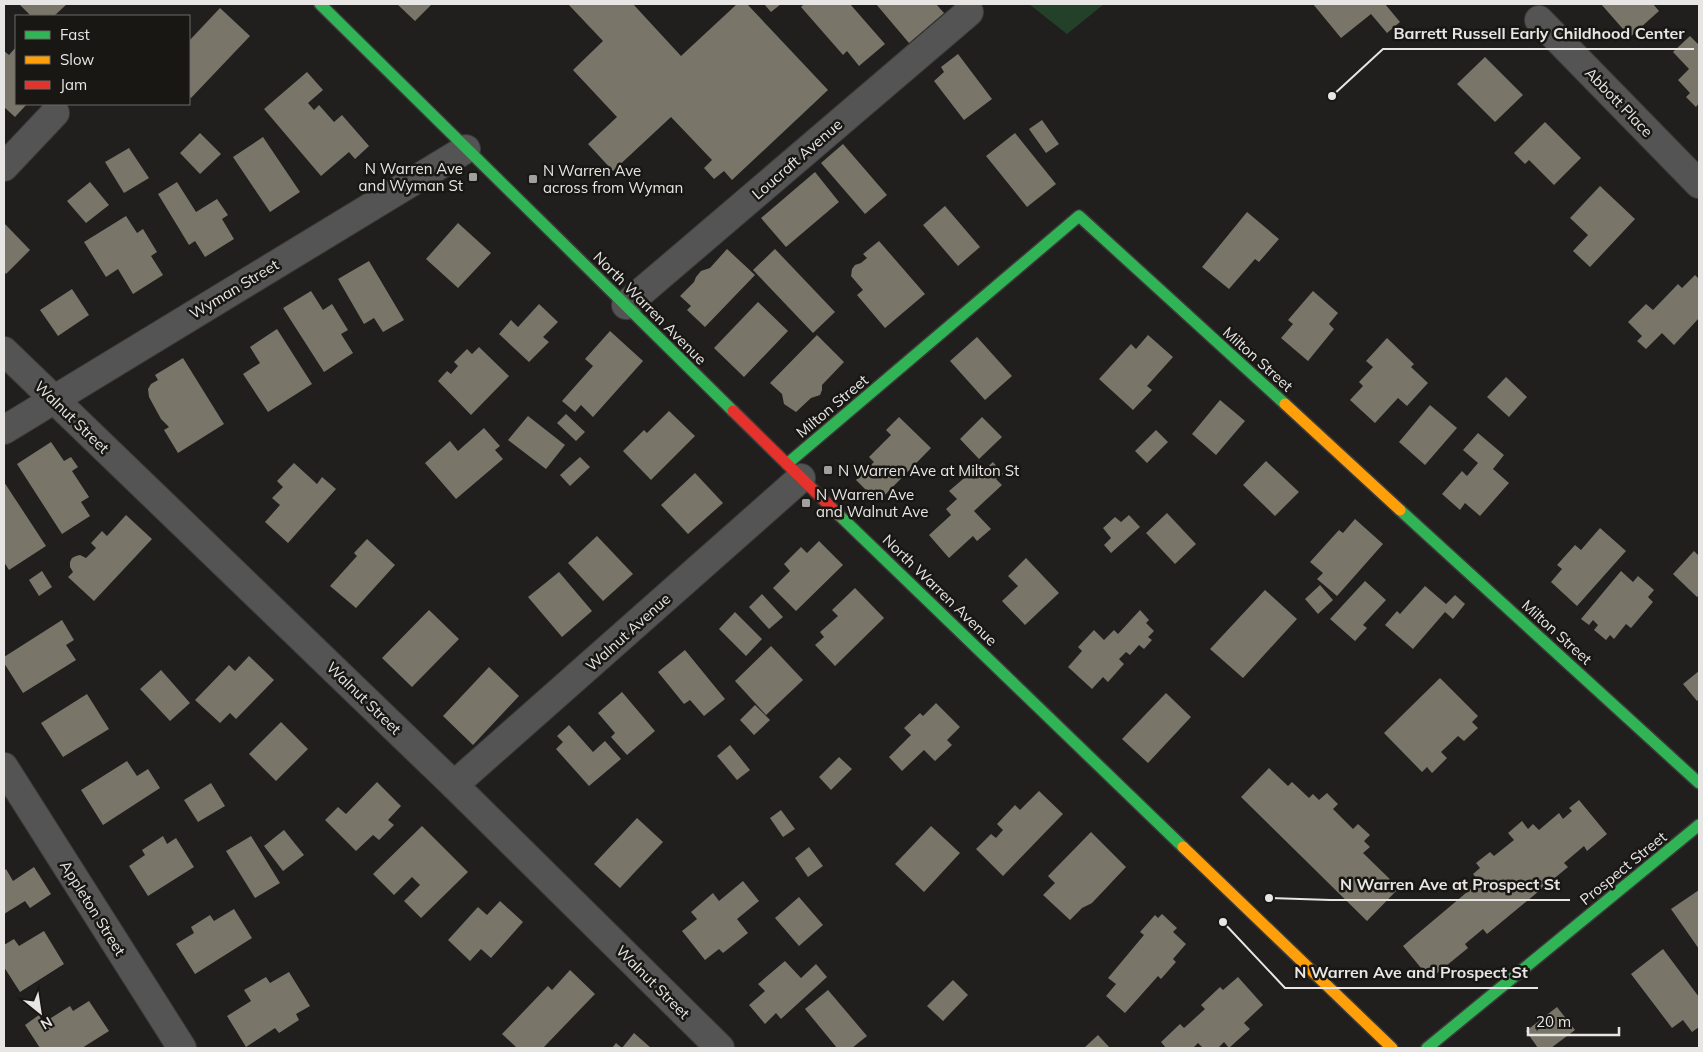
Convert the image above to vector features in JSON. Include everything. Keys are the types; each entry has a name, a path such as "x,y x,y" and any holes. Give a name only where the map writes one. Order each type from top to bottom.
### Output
{"street":[{"name":"North Warren Avenue","path":"320,4 794,471 1392,1048"},
{"name":"Loucraft Avenue","path":"626,305 969,12"},
{"name":"Abbott Place","path":"1539,20 1699,184"},
{"path":"4,167 55,113"},
{"name":"Wyman Street","path":"4,430 466,149"},
{"name":"Milton Street","path":"794,471 1079,216 1699,782"},
{"name":"Walnut Street","path":"4,351 454,785 720,1048"},
{"name":"Walnut Avenue","path":"454,785 794,471"},
{"name":"Appleton Street","path":"4,767 182,1048"},
{"name":"Prospect Street","path":"1427,1048 1699,825"}],"green space":[{"path":"1029,4 1104,4 1067,34"}],"building":[{"path":"19,4 67,4 55,15 30,15"},
{"path":"397,4 432,4 415,21"},
{"path":"568,4 633,4 681,56 737,4 747,4 828,90 732,180 724,171 714,179 704,168 712,160 671,117 613,171 588,144 617,117 573,70 603,41"},
{"path":"764,4 781,4 771,12"},
{"path":"804,4 850,4 885,44 859,66 847,51 843,55 801,7"},
{"path":"876,4 936,4 944,13 909,43"},
{"path":"1313,4 1385,4 1400,22 1387,33 1371,14 1341,38"},
{"path":"1601,4 1653,4 1659,11 1630,37"},
{"path":"220,8 250,36 191,98 190,40"},
{"path":"1690,36 1699,45 1699,103 1696,107 1686,97 1690,93 1678,80 1689,69 1673,52"},
{"path":"15,48 15,105 26,105 15,117 4,107 4,51 9,55"},
{"path":"958,54 992,99 964,120 934,81 944,72 941,67"},
{"path":"1485,57 1523,95 1495,122 1457,84"},
{"path":"307,72 323,90 308,103 314,110 319,105 334,122 342,115 369,146 355,159 349,152 321,176 264,109"},
{"path":"1042,120 1059,144 1046,153 1029,129"},
{"path":"1545,122 1581,158 1554,185 1529,160 1525,164 1514,153"},
{"path":"200,133 221,154 200,174 180,153"},
{"path":"1015,133 1056,184 1027,207 986,156"},
{"path":"263,137 300,192 270,212 233,157"},
{"path":"843,144 887,195 865,214 821,163"},
{"path":"129,148 149,178 124,193 105,162"},
{"path":"815,172 839,202 786,247 761,218"},
{"path":"90,182 109,205 86,223 67,201"},
{"path":"177,182 196,212 217,199 228,215 222,219 234,239 205,257 195,241 189,245 158,194"},
{"path":"1600,186 1635,219 1590,267 1573,251 1588,235 1570,218"},
{"path":"945,206 980,247 958,266 923,225"},
{"path":"1247,212 1279,239 1259,262 1255,259 1229,289 1202,267"},
{"path":"126,216 137,233 143,229 157,252 151,256 163,275 133,294 118,269 106,277 84,242"},
{"path":"4,223 30,250 6,274 4,271"},
{"path":"458,223 491,253 458,288 426,259"},
{"path":"879,241 925,294 885,328 857,295 863,290 851,276 855,265 867,258 863,254"},
{"path":"727,249 755,275 705,327 687,310 691,306 680,296 694,282 701,271 710,268"},
{"path":"775,249 835,312 813,333 753,270"},
{"path":"369,261 404,320 383,332 374,318 364,324 338,279"},
{"path":"1695,275 1699,279 1699,318 1674,345 1662,333 1646,349 1637,341 1642,336 1628,322 1646,304 1653,310 1678,284 1682,288"},
{"path":"72,289 89,315 58,336 40,310"},
{"path":"311,291 323,310 332,304 348,330 341,334 353,353 324,372 283,308"},
{"path":"1313,291 1338,313 1329,324 1334,329 1308,361 1281,338 1293,324 1288,320"},
{"path":"758,302 788,331 744,377 714,348"},
{"path":"539,304 558,322 543,337 549,342 529,362 499,334 511,320 518,327"},
{"path":"277,329 312,384 268,412 243,374 260,363 250,347"},
{"path":"610,331 643,361 593,417 581,405 575,412 562,401 593,366 585,359"},
{"path":"817,335 844,362 822,385 820,395 811,398 796,412 784,404 782,394 770,383"},
{"path":"1148,335 1173,357 1147,386 1152,390 1133,410 1099,379 1131,344 1136,349"},
{"path":"977,337 1012,376 985,400 950,361"},
{"path":"1387,338 1414,364 1411,367 1428,383 1407,406 1398,398 1375,423 1350,400 1363,386 1359,382 1373,367 1366,361"},
{"path":"479,347 509,376 471,415 438,381 447,371 451,374 458,366 454,362 467,349 472,354"},
{"path":"183,358 224,424 178,453 164,430 169,427 161,419 149,397 148,389 151,384 158,380 155,375"},
{"path":"1506,377 1527,397 1509,417 1487,397"},
{"path":"1220,400 1245,421 1216,455 1192,434"},
{"path":"1430,405 1457,428 1425,465 1399,442"},
{"path":"669,411 695,436 651,480 623,451 644,430 647,433"},
{"path":"566,414 585,432 576,441 557,423"},
{"path":"528,416 565,445 546,469 508,440"},
{"path":"899,417 931,448 878,502 856,480 874,462 869,457 891,435 886,430"},
{"path":"982,417 1002,437 979,459 960,439"},
{"path":"484,428 500,446 495,450 503,459 456,499 425,463 450,441 458,451"},
{"path":"1156,430 1168,442 1147,463 1135,451"},
{"path":"1478,433 1504,455 1493,469 1509,483 1480,516 1465,503 1460,510 1442,494 1462,471 1467,476 1478,463 1463,450"},
{"path":"51,442 64,461 71,457 78,467 72,471 89,497 81,502 90,516 62,534 17,464"},
{"path":"580,457 590,467 570,486 560,475"},
{"path":"1266,461 1299,492 1275,516 1243,485"},
{"path":"993,462 1003,474 996,479 1002,485 974,511 991,529 977,541 973,536 949,558 929,535 951,515 946,509 957,499 949,491 969,474 974,479"},
{"path":"294,463 317,484 322,477 336,489 288,543 265,522 280,505 272,498 283,487 277,481"},
{"path":"695,473 723,503 688,534 661,505"},
{"path":"4,482 46,546 9,570 4,562"},
{"path":"1167,513 1196,544 1175,564 1146,533"},
{"path":"126,515 152,539 94,601 68,577 73,572 70,562 72,558 80,555 86,558 96,548 91,543 102,531 107,536"},
{"path":"1129,515 1140,527 1111,553 1104,545 1111,538 1103,528 1115,517 1121,522"},
{"path":"1355,519 1383,544 1337,596 1317,579 1323,573 1310,562 1339,530 1343,533"},
{"path":"1600,528 1626,551 1577,606 1551,582 1562,569 1557,565 1575,545 1581,550"},
{"path":"597,536 633,574 603,601 568,563"},
{"path":"367,539 395,565 356,608 330,586 357,556 354,553"},
{"path":"819,541 843,565 796,611 773,588 790,571 784,564 801,547 807,553"},
{"path":"1694,551 1699,556 1699,595 1697,597 1673,574"},
{"path":"1026,558 1059,593 1025,625 1002,601 1018,586 1008,576"},
{"path":"42,571 52,587 39,596 29,580"},
{"path":"1621,571 1633,582 1638,576 1654,590 1648,597 1653,602 1631,628 1626,624 1614,639 1610,635 1606,640 1594,630 1598,625 1593,620 1589,625 1581,619"},
{"path":"559,572 592,611 562,637 528,597"},
{"path":"1365,581 1386,600 1363,625 1367,628 1355,641 1330,619"},
{"path":"1320,585 1333,600 1318,614 1305,599"},
{"path":"1425,586 1446,604 1455,595 1465,604 1453,619 1445,612 1413,649 1385,625 1397,611 1400,614"},
{"path":"855,588 884,618 835,666 815,645 824,637 820,632 838,616 832,610"},
{"path":"1265,590 1297,619 1243,678 1210,649"},
{"path":"762,594 783,617 769,629 749,607"},
{"path":"429,610 459,639 412,687 382,658"},
{"path":"1140,610 1149,620 1146,623 1154,631 1148,637 1152,640 1144,649 1139,645 1130,655 1126,652 1119,659 1124,664 1108,682 1103,677 1092,689 1068,667 1082,651 1078,647 1094,630 1104,640 1114,630 1118,634"},
{"path":"735,612 762,639 746,656 719,629"},
{"path":"62,620 74,640 66,645 76,660 23,693 4,663 4,657"},
{"path":"771,646 803,680 766,715 735,681"},
{"path":"685,650 725,699 704,716 690,700 684,704 658,672"},
{"path":"249,656 274,680 236,719 230,713 220,723 195,700 229,665 235,671"},
{"path":"489,667 519,696 473,745 443,716"},
{"path":"161,670 190,703 170,721 140,689"},
{"path":"1699,671 1699,699 1697,701 1683,684"},
{"path":"1440,678 1478,716 1472,722 1478,728 1464,741 1458,736 1441,752 1447,758 1432,773 1427,767 1422,772 1384,733"},
{"path":"622,692 655,731 627,755 611,737 615,733 598,713"},
{"path":"1166,693 1191,717 1148,763 1122,739"},
{"path":"87,694 109,729 63,757 41,723"},
{"path":"936,703 960,727 947,740 952,745 935,761 924,750 902,771 889,757 911,735 904,728 920,713 923,716"},
{"path":"755,705 770,720 754,735 740,720"},
{"path":"281,722 308,749 276,781 249,754"},
{"path":"569,725 593,752 605,741 621,759 589,786 556,749 563,742 557,736"},
{"path":"730,745 750,770 737,780 717,756"},
{"path":"839,757 852,769 831,790 819,777"},
{"path":"127,761 137,776 148,769 160,788 103,825 81,790"},
{"path":"1269,768 1288,786 1292,782 1309,798 1313,794 1319,800 1327,793 1338,804 1333,809 1353,829 1358,824 1370,835 1364,841 1370,847 1363,853 1399,888 1367,921 1241,797"},
{"path":"377,782 401,806 388,820 394,825 379,840 373,835 356,851 325,820 338,807 346,814"},
{"path":"211,783 225,806 198,822 184,800"},
{"path":"1039,791 1063,814 1003,876 976,849 991,834 996,838 1003,830 997,824 1015,805 1020,810"},
{"path":"1579,800 1607,834 1587,851 1584,846 1564,863 1568,867 1487,934 1483,929 1465,944 1468,948 1430,979 1403,946 1479,882 1473,874 1480,868 1476,863 1490,852 1494,856 1514,840 1508,833 1522,821 1528,829 1533,824 1539,830 1559,813 1563,819 1572,811 1569,808"},
{"path":"781,810 795,829 783,837 770,818"},
{"path":"637,818 663,842 620,888 594,864"},
{"path":"422,826 468,872 421,918 404,901 420,885 412,877 394,895 373,874"},
{"path":"931,826 960,853 924,892 895,864"},
{"path":"284,830 304,855 283,871 264,846"},
{"path":"1091,832 1126,867 1092,903 1082,908 1070,920 1043,895 1055,883 1048,876"},
{"path":"163,836 167,844 176,838 194,867 148,896 129,866 145,855 142,850"},
{"path":"251,836 280,883 255,898 226,851"},
{"path":"809,847 823,866 808,877 795,858"},
{"path":"34,867 51,894 30,908 25,901 4,914 4,871 6,869 13,881"},
{"path":"743,881 759,901 737,919 748,933 723,953 719,949 705,960 682,931 697,919 691,912 713,893 719,901"},
{"path":"1699,890 1699,949 1671,909"},
{"path":"799,897 823,925 799,946 775,918"},
{"path":"500,901 523,922 491,958 481,949 470,961 448,940 478,907 487,915"},
{"path":"234,909 252,938 195,974 176,944 194,933 191,927 210,915 214,921"},
{"path":"1162,914 1177,928 1173,932 1186,944 1173,959 1176,962 1161,979 1158,976 1125,1013 1106,996 1116,984 1108,978 1144,935 1140,932 1155,915 1158,918"},
{"path":"44,931 64,964 20,992 4,967 4,945 14,939 19,946"},
{"path":"1663,949 1699,997 1699,1027 1692,1032 1683,1020 1672,1028 1631,974"},
{"path":"785,961 801,978 816,964 827,977 781,1019 776,1013 765,1024 749,1005 765,991 758,984"},
{"path":"570,970 595,994 543,1048 517,1048 502,1034 548,986 552,990"},
{"path":"289,972 310,1006 296,1014 299,1020 279,1033 275,1028 246,1047 227,1016 251,1001 244,990 266,977 270,983"},
{"path":"1238,977 1263,1005 1244,1023 1250,1029 1229,1048 1224,1042 1218,1048 1203,1048 1198,1043 1193,1048 1166,1048 1161,1042 1180,1024 1184,1028 1205,1009 1201,1005 1220,987 1223,990"},
{"path":"953,980 968,995 943,1021 927,1006"},
{"path":"828,990 867,1036 852,1048 837,1048 805,1009"},
{"path":"89,1001 109,1031 82,1048 40,1048 25,1025 39,1015 43,1023 70,1006 73,1011"},
{"path":"1557,1007 1575,1030 1551,1048 1538,1048 1526,1031"},
{"path":"634,1033 651,1048 622,1048"},
{"path":"1098,1035 1110,1048 1084,1048"},
{"path":"616,1043 622,1048 612,1048"}],"traffic: fast":[{"path":"320,4 733,411"},
{"path":"787,464 1079,216 1285,404"},
{"path":"1400,510 1699,783"},
{"path":"839,515 1183,847"},
{"path":"1427,1048 1699,825"}],"traffic: slow":[{"path":"1285,404 1400,510"},
{"path":"1183,847 1392,1048"}],"traffic: jam":[{"path":"733,411 839,515"}],"place":[{"name":"Barrett Russell Early Childhood Center","path":"1332,96"},
{"name":"N Warren Ave and Wyman St","path":"473,177"},
{"name":"N Warren Ave across from Wyman","path":"533,179"},
{"name":"N Warren Ave at Milton St","path":"828,470"},
{"name":"N Warren Ave and Walnut Ave","path":"806,503"},
{"name":"N Warren Ave at Prospect St","path":"1269,898"},
{"name":"N Warren Ave and Prospect St","path":"1223,922"}]}
